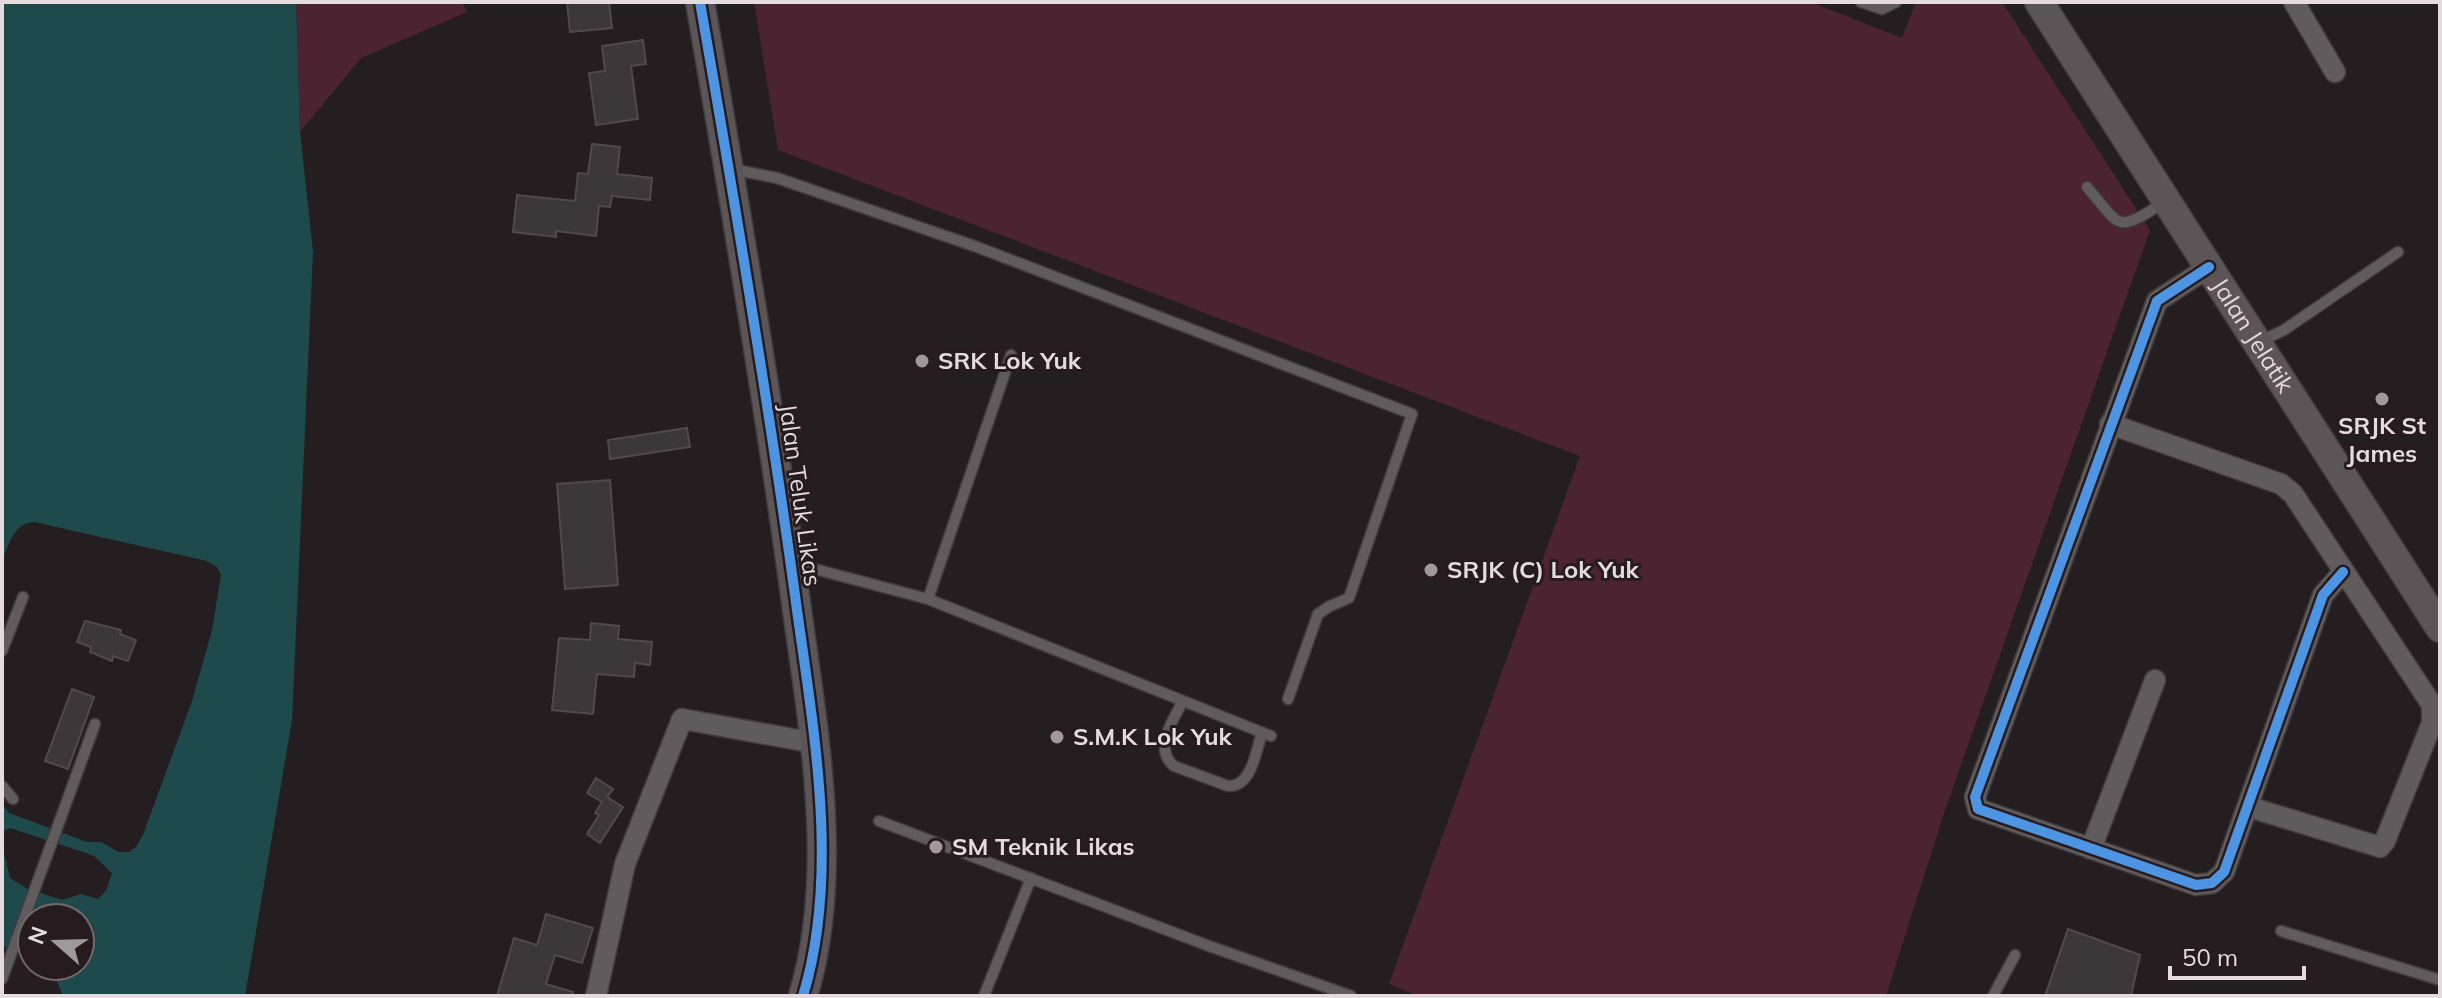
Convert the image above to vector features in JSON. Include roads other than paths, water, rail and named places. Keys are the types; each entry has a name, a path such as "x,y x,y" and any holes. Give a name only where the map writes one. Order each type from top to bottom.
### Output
{"street":[{"name":"Jalan Teluk Likas","path":"700,2 790,563 820,785 821,887 803,996"},
{"name":"Jalan Jelatik","path":"2039,2 2440,628"},
{"path":"2294,2 2335,72"},
{"path":"2209,267 2157,301 1975,797 1978,809 2196,885 2212,883 2224,872 2323,595 2343,572"},
{"path":"2110,424 2281,484 2293,494 2432,705 2433,714 2385,841 2380,847 2249,807"},
{"path":"2091,849 2155,680"},
{"path":"596,996 625,864 682,719 815,743"}],"lane":[{"path":"1861,2 1882,9 1896,2"},
{"path":"729,168 777,178 977,247 1412,414 1349,598 1318,614 1288,699"},
{"path":"2087,187 2114,220 2121,223 2130,223 2166,201"},
{"path":"2257,343 2284,330 2398,252"},
{"path":"928,599 1011,355"},
{"path":"790,563 928,599 1266,734 1243,783 1228,786 1174,766 1166,760 1163,748 1183,701"},
{"path":"2,651 23,597"},
{"path":"2,979 95,724"},
{"path":"2,786 13,799"},
{"path":"879,821 1209,946 1351,996"},
{"path":"984,996 1031,878"},
{"path":"2281,931 2440,980"},
{"path":"1993,996 2015,955"}],"water":[{"path":"2,2 296,2 300,132 313,251 292,720 245,996 63,996 57,982 96,982 96,902 16,902 16,951 2,946 2,846 10,878 26,888 62,900 81,894 98,899 106,891 112,873 94,856 10,828 2,832 2,804 9,813 87,842 101,842 119,852 129,852 136,847 192,701 212,630 221,575 217,567 207,561 34,522 17,530 2,561"}],"place":[{"name":"SRK Lok Yuk","path":"922,361"},
{"name":"SRJK St James","path":"2382,399"},
{"name":"SRJK (C) Lok Yuk","path":"1431,570"},
{"name":"S.M.K Lok Yuk","path":"1057,737"},
{"name":"SM Teknik Likas","path":"936,847"}]}
